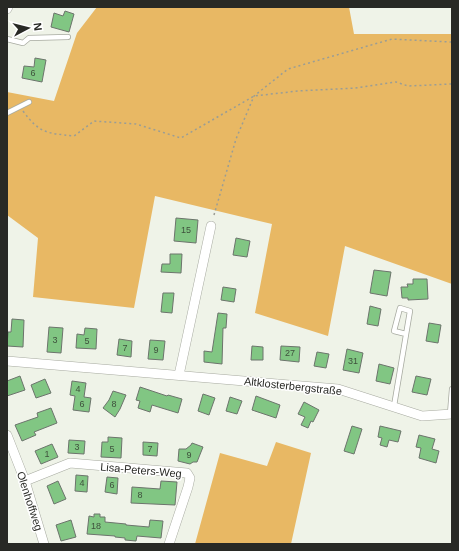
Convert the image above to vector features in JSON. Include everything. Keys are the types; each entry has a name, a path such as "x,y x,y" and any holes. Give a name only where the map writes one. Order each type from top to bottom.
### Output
{"street":[{"path":"179,375 211,226"},
{"name":"Altklosterbergstraße","path":"7,361 338,389 422,416 451,414"},
{"name":"Olenhoffweg","path":"7,435 25,481 44,544"},
{"name":"Lisa-Peters-Weg","path":"25,481 70,463 187,473 190,478 188,487 169,544"}],"lane":[{"path":"7,39 23,43 29,38 68,37"},
{"path":"7,113 29,102"},
{"path":"394,406 410,311 400,308 394,331 406,334"},
{"path":"451,414 452,389"}],"path":[{"path":"20,107 31,122 47,133 74,136 94,121 136,124 181,138 254,96 288,69 392,39 452,42"},
{"path":"254,96 298,91 355,88 396,82 408,86 452,84"},
{"path":"214,215 236,139 254,96"}],"shaded area":[{"path":"97,7 349,7 354,34 452,34 452,284 345,246 328,336 255,313 272,224 155,196 134,308 33,297 38,238 7,215 7,92 54,101 77,33"},
{"path":"276,442 311,453 291,544 195,544 220,453 267,466"}],"building":[{"path":"65,11 74,14 69,32 51,27 54,13 63,16"},
{"path":"35,58 46,60 42,82 22,78 24,66 34,67"},
{"path":"176,218 198,220 196,243 174,241"},
{"path":"236,238 250,241 247,257 233,255"},
{"path":"170,254 182,254 181,273 161,272 162,264 170,264"},
{"path":"374,270 391,272 387,296 370,293"},
{"path":"413,279 427,279 428,299 408,300 408,298 402,298 401,287 408,287 407,284 413,284"},
{"path":"223,287 236,289 234,302 221,300"},
{"path":"163,293 174,293 172,313 161,312"},
{"path":"370,306 381,309 378,326 367,324"},
{"path":"218,313 227,314 226,328 223,328 222,364 204,362 204,351 212,352"},
{"path":"12,319 24,320 23,347 7,346 8,332 11,332"},
{"path":"429,323 441,325 438,343 426,341"},
{"path":"49,327 63,328 61,353 47,352"},
{"path":"85,328 97,329 96,349 76,348 77,334 84,335"},
{"path":"119,339 132,341 131,357 117,355"},
{"path":"150,340 165,341 163,360 148,359"},
{"path":"252,346 263,347 263,360 251,360"},
{"path":"281,346 300,347 299,362 280,360"},
{"path":"347,349 363,353 359,373 343,370"},
{"path":"317,352 329,354 326,368 314,366"},
{"path":"379,364 394,368 390,384 376,381"},
{"path":"20,376 25,390 7,396 7,381"},
{"path":"416,376 431,379 427,395 412,392"},
{"path":"45,379 51,393 36,398 31,385"},
{"path":"72,381 86,383 84,397 91,398 89,412 73,410 75,396 70,395"},
{"path":"140,387 167,396 182,399 178,413 152,405 150,412 138,408 140,401 136,400"},
{"path":"113,391 126,395 115,417 103,408"},
{"path":"203,394 215,398 209,415 198,411"},
{"path":"256,396 280,405 276,418 252,410"},
{"path":"230,397 242,401 237,414 226,411"},
{"path":"304,402 319,410 308,428 301,425 305,417 298,414"},
{"path":"51,408 57,423 34,432 36,435 22,441 15,425 38,417 37,413"},
{"path":"352,426 362,429 354,454 344,451"},
{"path":"380,426 401,431 398,442 389,440 387,447 380,445 382,438 378,437"},
{"path":"419,435 435,439 432,449 439,451 436,463 419,458 421,448 416,447"},
{"path":"108,437 122,438 121,458 101,457 102,442 108,442"},
{"path":"69,440 85,441 84,454 68,453"},
{"path":"143,442 158,443 157,456 143,455"},
{"path":"192,443 203,447 197,462 190,464 178,461 179,449 186,449"},
{"path":"52,444 58,457 41,464 35,451"},
{"path":"76,475 88,476 87,492 75,491"},
{"path":"107,477 118,478 117,494 105,492"},
{"path":"58,481 66,499 54,504 47,486"},
{"path":"161,481 177,482 175,505 131,503 132,487 160,489"},
{"path":"94,514 100,514 100,517 105,517 105,522 126,525 149,527 150,520 163,521 161,538 137,536 136,541 125,540 125,538 115,536 87,534 89,516 94,517"},
{"path":"71,520 76,537 61,541 56,525"}]}
